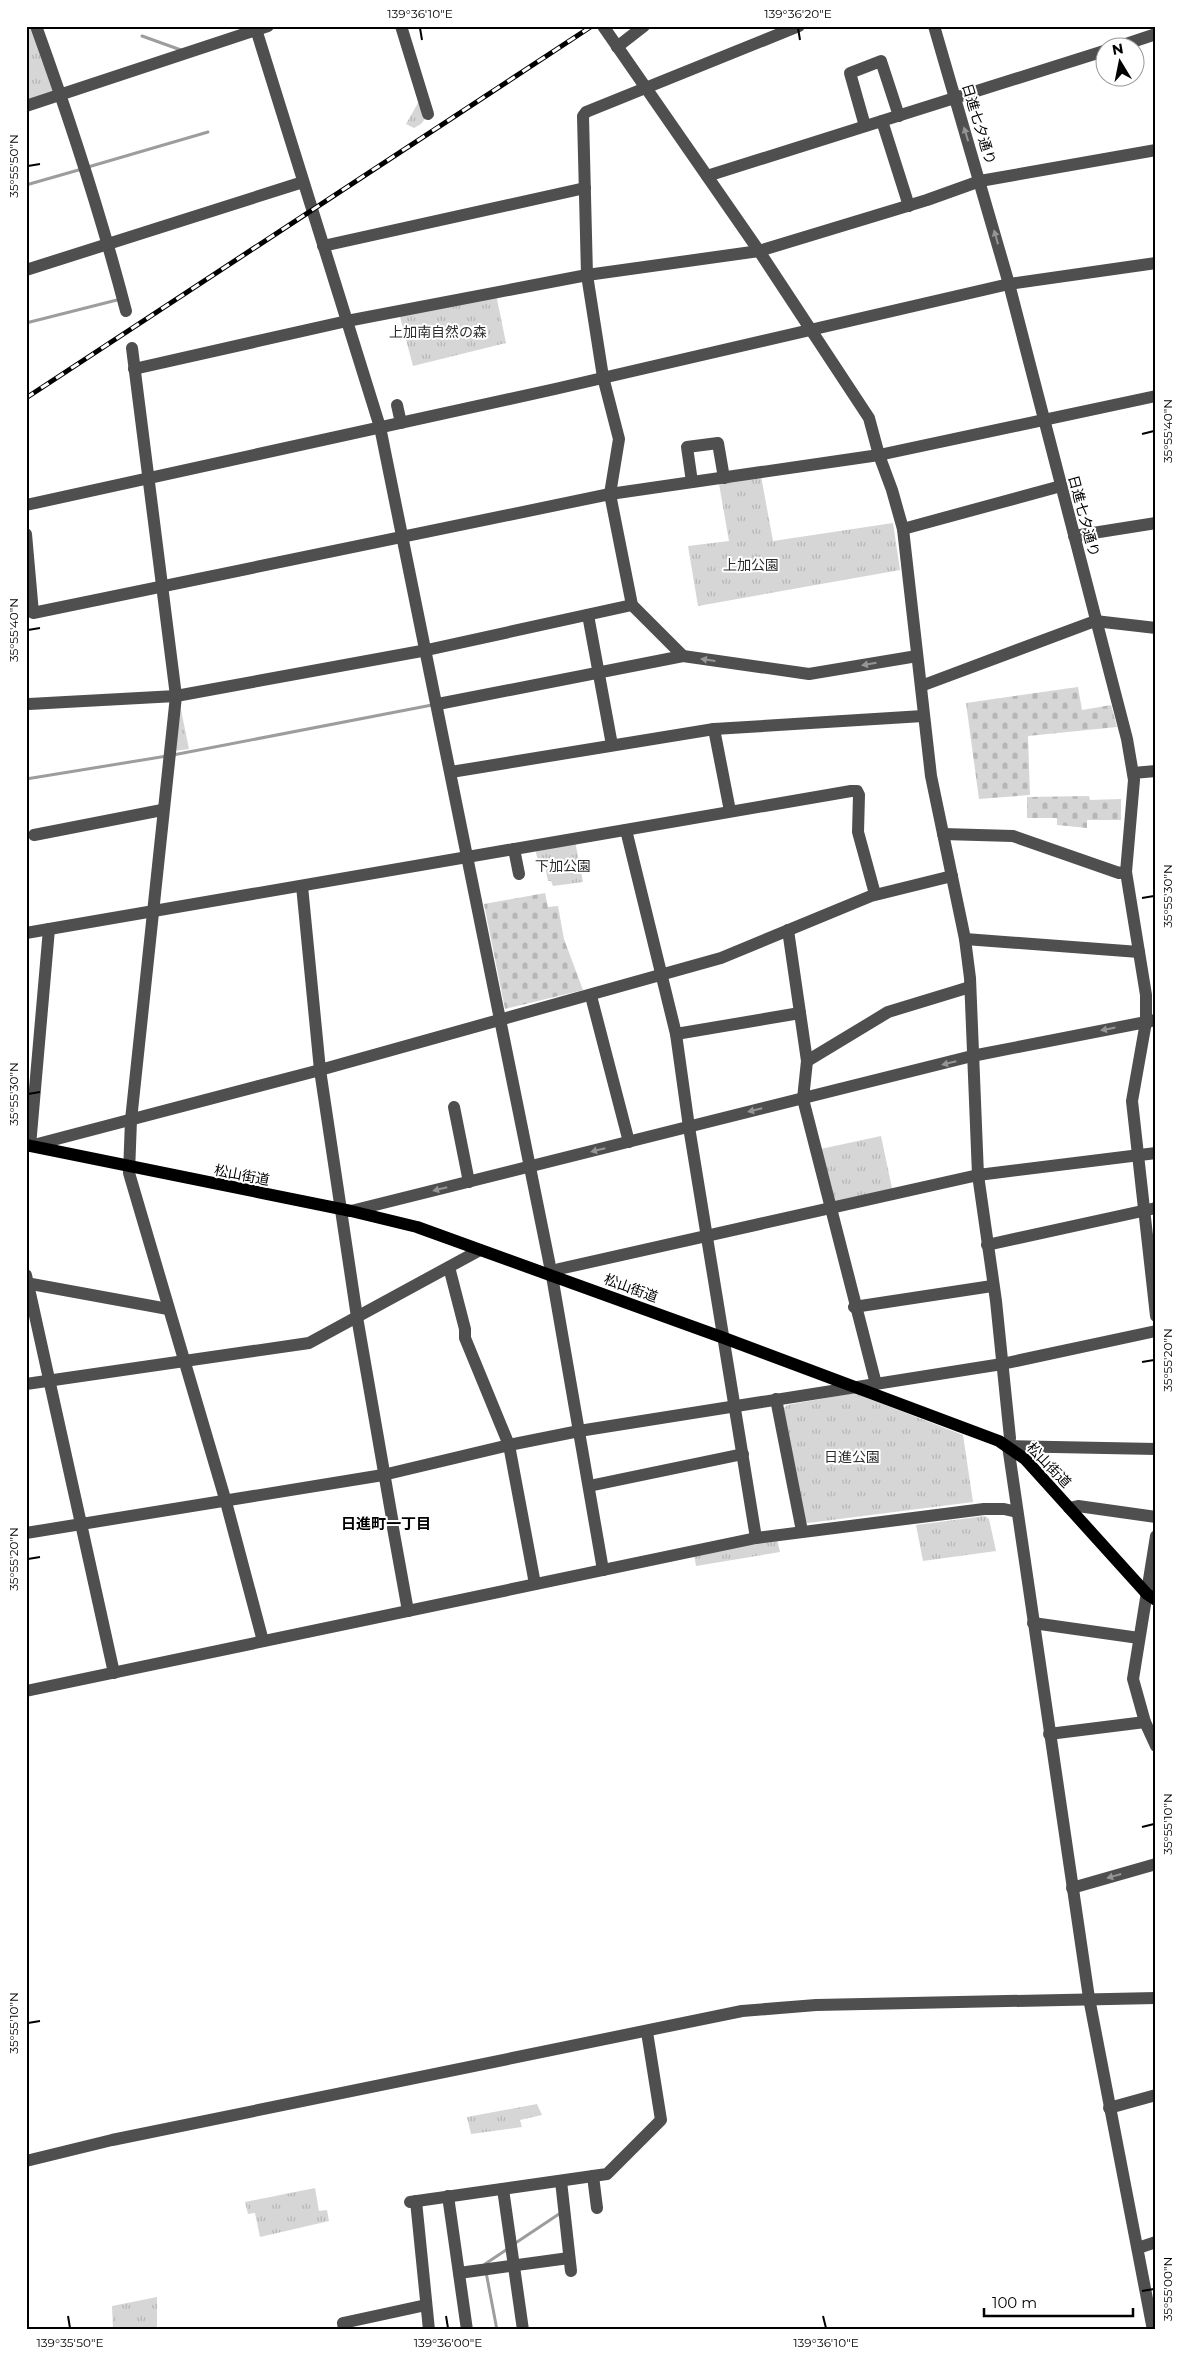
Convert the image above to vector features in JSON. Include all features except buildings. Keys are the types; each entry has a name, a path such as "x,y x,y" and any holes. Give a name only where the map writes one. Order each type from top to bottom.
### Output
{"main road":[{"name":"松山街道","path":"28,1146 346,1210 417,1227 724,1338 1008,1446 1025,1459 1151,1597"}],"street":[{"path":"36,26 61,95 108,242 126,311"},
{"path":"401,26 428,114"},
{"path":"603,26 759,251 869,418 903,529 923,716 943,834 965,940 970,986 978,1175 986,1245 996,1301 1010,1438 1008,1446 1017,1512 1089,1998 1153,2330"},
{"path":"617,47 644,26"},
{"path":"683,656 632,605 610,494 619,439 603,377 586,276 583,116 586,112 799,26"},
{"name":"日進七夕通り","path":"934,26 1009,284 1127,739 1133,773 1126,872 1151,1021 1132,1102 1137,1156 1150,1210 1156,1316"},
{"path":"26,106 260,27 303,182 380,427 452,772 552,1276 603,1570"},
{"path":"1144,38 1156,34"},
{"path":"707,176 1094,53"},
{"path":"865,126 850,73 881,61 899,116"},
{"path":"882,121 909,206"},
{"path":"134,369 347,321 586,276 759,251 909,206 980,181 1156,150"},
{"path":"26,270 108,242 303,182"},
{"path":"323,246 584,188"},
{"path":"26,505 811,331 1009,284 1156,263"},
{"path":"132,348 176,696 162,810 131,1120 130,1167 168,1309 226,1502 263,1641"},
{"path":"26,534 33,613 610,494 879,455 1156,396"},
{"path":"397,405 401,423"},
{"path":"692,482 687,447 718,443 724,478"},
{"path":"903,529 1061,486"},
{"path":"1074,536 1156,523"},
{"path":"29,704 176,696 426,650 632,605"},
{"path":"588,615 612,745"},
{"path":"921,686 1095,621 1156,628"},
{"path":"438,704 683,656 810,674 917,656"},
{"path":"452,772 714,728 923,716"},
{"path":"714,728 730,811"},
{"path":"1133,773 1156,770"},
{"path":"26,933 730,811 857,791 859,795 858,832 875,894"},
{"path":"34,835 162,810"},
{"path":"626,830 663,974 676,1034 689,1127 756,1538"},
{"path":"943,834 1013,836 1119,873 1126,872"},
{"path":"514,849 520,874"},
{"path":"49,929 28,1146 320,1070 501,1019 591,996 720,958 875,894 952,876"},
{"path":"302,886 320,1070 346,1210 357,1317 408,1611"},
{"path":"788,930 807,1061 803,1099 854,1307 876,1384"},
{"path":"965,940 1139,952"},
{"path":"807,1061 888,1012 970,986"},
{"path":"591,996 629,1142"},
{"path":"676,1034 800,1013"},
{"path":"346,1210 469,1182 972,1056 1151,1021"},
{"path":"454,1107 469,1182"},
{"path":"552,1276 559,1269 978,1175 1156,1153"},
{"path":"986,1245 1150,1210"},
{"path":"26,1384 309,1343 480,1250"},
{"path":"449,1267 465,1329 465,1338 509,1445 535,1584"},
{"path":"114,1673 27,1280 168,1309"},
{"path":"854,1307 992,1286"},
{"path":"26,1533 383,1475 509,1445 579,1431 1002,1364 1156,1331"},
{"path":"776,1399 802,1531"},
{"path":"1008,1446 1156,1449"},
{"path":"588,1486 743,1454"},
{"path":"1070,1508 1078,1506 1156,1517"},
{"path":"26,1691 756,1538 984,1509 1017,1512"},
{"path":"1156,1536 1151,1597 1139,1638 1133,1679 1145,1722 1156,1746"},
{"path":"1033,1623 1139,1638"},
{"path":"1049,1734 1145,1722"},
{"path":"1072,1888 1156,1864"},
{"path":"26,2161 112,2140 647,2032 742,2011 816,2005 1156,1998"},
{"path":"429,2330 413,2202 607,2174 661,2120 647,2032"},
{"path":"1109,2108 1156,2095"},
{"path":"593,2176 597,2208"},
{"path":"561,2181 571,2271"},
{"path":"502,2189 523,2330"},
{"path":"448,2196 467,2330"},
{"path":"1138,2248 1156,2242"},
{"path":"459,2273 513,2264 569,2258"},
{"path":"344,2330 343,2323 426,2305"}],"green space":[{"path":"26,26 33,26 58,94 26,103"},
{"path":"422,96 428,115 421,124 414,128 406,124"},
{"name":"上加南自然の森","path":"496,294 506,343 413,366 399,313"},
{"name":"上加公園","path":"761,476 773,541 893,523 900,570 698,606 688,546 729,541 719,484"},
{"path":"1078,687 1082,710 1111,705 1117,727 1028,736 1030,795 979,799 966,703"},
{"path":"180,705 189,749 173,751"},
{"path":"1089,796 1090,800 1121,799 1121,820 1087,820 1087,828 1057,825 1057,818 1027,818 1027,797"},
{"name":"下加公園","path":"575,841 583,882 553,886 551,881 548,881 545,866 539,866 535,848"},
{"path":"545,893 548,907 558,906 564,939 583,990 505,1009 484,904"},
{"path":"881,1136 893,1193 830,1207 816,1150"},
{"name":"日進公園","path":"854,1393 963,1435 973,1502 808,1523 804,1521 782,1410 787,1405"},
{"path":"985,1516 989,1519 996,1551 923,1561 916,1525"},
{"path":"777,1539 780,1552 696,1566 694,1554"},
{"path":"537,2104 542,2115 520,2120 522,2127 471,2134 467,2117"},
{"path":"315,2188 319,2211 327,2210 329,2221 260,2237 255,2213 248,2214 245,2202"},
{"path":"157,2297 157,2328 113,2330 112,2306"}],"waterway":[{"path":"142,36 181,50"},
{"path":"88,167 208,132"},
{"path":"26,185 82,169"},
{"path":"26,323 117,300"},
{"path":"173,755 432,705"},
{"path":"26,779 167,756"},
{"path":"514,2244 559,2214"},
{"path":"485,2266 485,2264 509,2248"},
{"path":"486,2272 497,2330"}],"railway":[{"path":"26,398 592,26"}],"district":[{"name":"日進町一丁目","path":"386,1523"}]}
